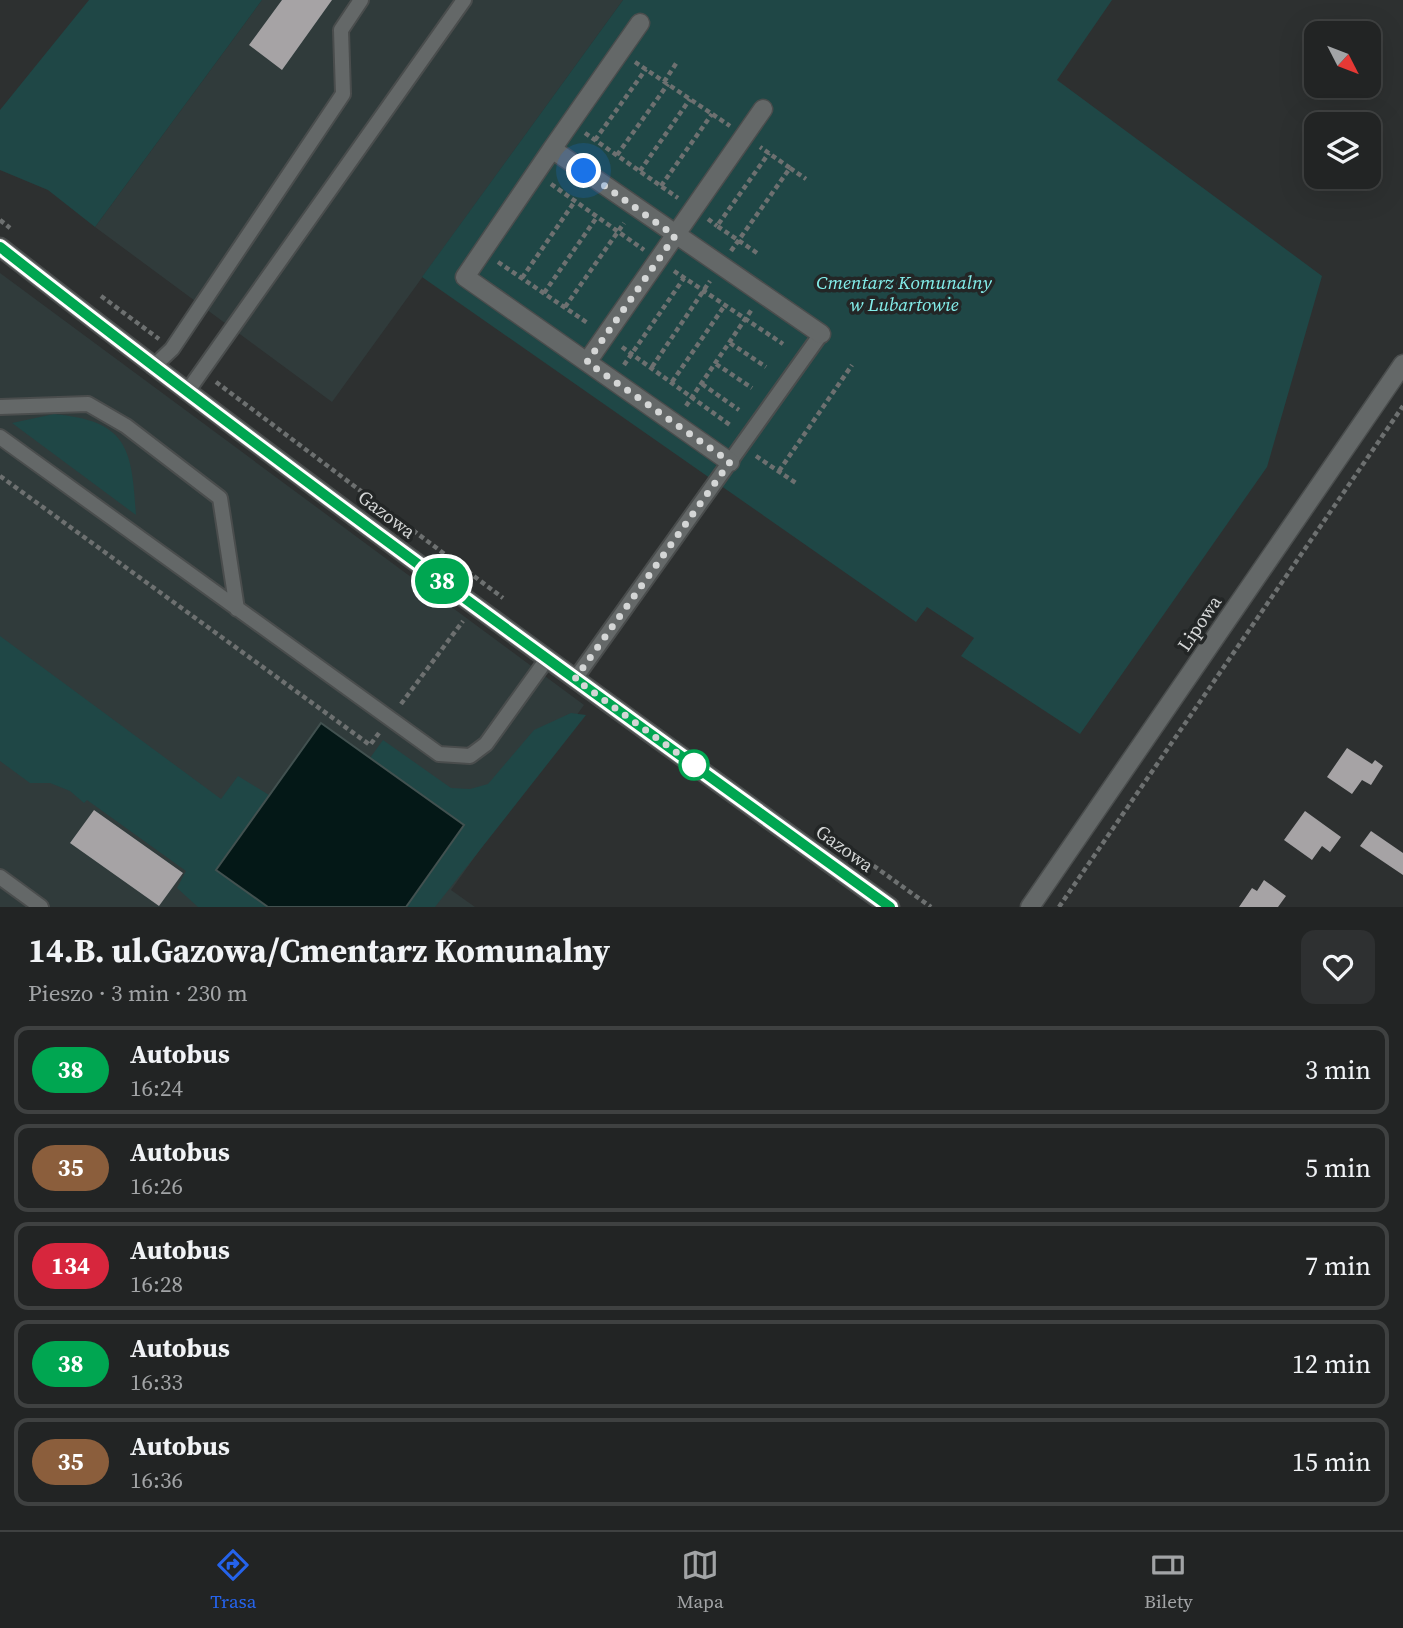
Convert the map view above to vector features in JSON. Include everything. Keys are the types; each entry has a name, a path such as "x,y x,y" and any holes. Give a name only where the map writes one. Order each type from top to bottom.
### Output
{"street":[{"path":"640,23 466,278 730,462"},
{"path":"587,362 694,209 737,129 763,109"},
{"path":"552,149 821,334"},
{"name":"Gazowa","path":"0,247 153,367 547,659 890,907"},
{"name":"Lipowa","path":"1030,907 1403,364"}],"lane":[{"path":"153,367 172,349 343,94 341,30 361,0"},
{"path":"187,392 464,0"},
{"path":"575,679 821,334"},
{"path":"0,407 88,404 127,426 220,498 237,609"},
{"path":"0,437 439,754 470,756 486,744 547,659"},
{"path":"0,877 41,907"}],"path":[{"path":"620,52 737,129 806,179"},
{"path":"617,155 666,83 677,62"},
{"path":"595,140 646,69"},
{"path":"640,171 690,99"},
{"path":"661,186 712,114"},
{"path":"570,123 757,253"},
{"path":"725,138 737,129"},
{"path":"717,226 769,153"},
{"path":"652,367 790,168"},
{"path":"522,278 575,201"},
{"path":"565,307 635,208"},
{"path":"544,293 597,217"},
{"path":"0,220 22,236"},
{"path":"614,381 684,278"},
{"path":"97,293 172,349"},
{"path":"675,424 762,294"},
{"path":"672,382 725,305"},
{"path":"745,319 783,344"},
{"path":"730,343 766,367"},
{"path":"716,364 752,388"},
{"path":"779,471 852,365"},
{"path":"200,370 511,603"},
{"path":"702,384 739,410"},
{"path":"692,398 730,425"},
{"path":"1059,907 1403,406"},
{"path":"741,446 796,483"},
{"path":"832,836 931,907"}],"shaded area":[{"path":"262,0 623,0 332,402 95,227"},
{"path":"0,273 584,705 451,890 475,907 0,907"},
{"path":"321,723 464,825 406,907 268,907 216,870"}],"green space":[{"path":"89,0 262,0 95,227 48,190 0,170 0,110"},
{"name":"Cmentarz Komunalny w Lubartowie","path":"623,0 1112,0 1057,80 1322,276 1267,467 1080,734 961,656 974,638 927,607 916,622 422,277"},
{"path":"54,414 97,423 111,431 121,442 132,472 136,515 12,423"},
{"path":"0,636 221,799 238,776 269,795 216,870 268,907 198,907 177,888 186,871 87,800 84,803 70,791 50,783 30,783 0,761"},
{"path":"571,713 586,715 435,907 406,907 464,825 370,758 383,740 451,788 470,789 488,784 534,730"}],"building":[{"path":"282,0 332,0 282,70 249,45"},
{"path":"1347,748 1372,764 1375,760 1383,766 1371,785 1362,780 1352,794 1327,777"},
{"path":"94,810 183,873 159,906 70,843"},
{"path":"1305,811 1341,837 1330,852 1322,846 1312,860 1284,840"},
{"path":"1371,831 1403,853 1403,875 1360,846"},
{"path":"1264,880 1286,896 1278,907 1239,907 1252,888 1257,891"}],"bus line":[{"name":"38","path":"0,247 153,367 547,659 890,907"}],"route":[{"path":"584,171 675,236 587,362 730,462 575,679 694,765"}]}
